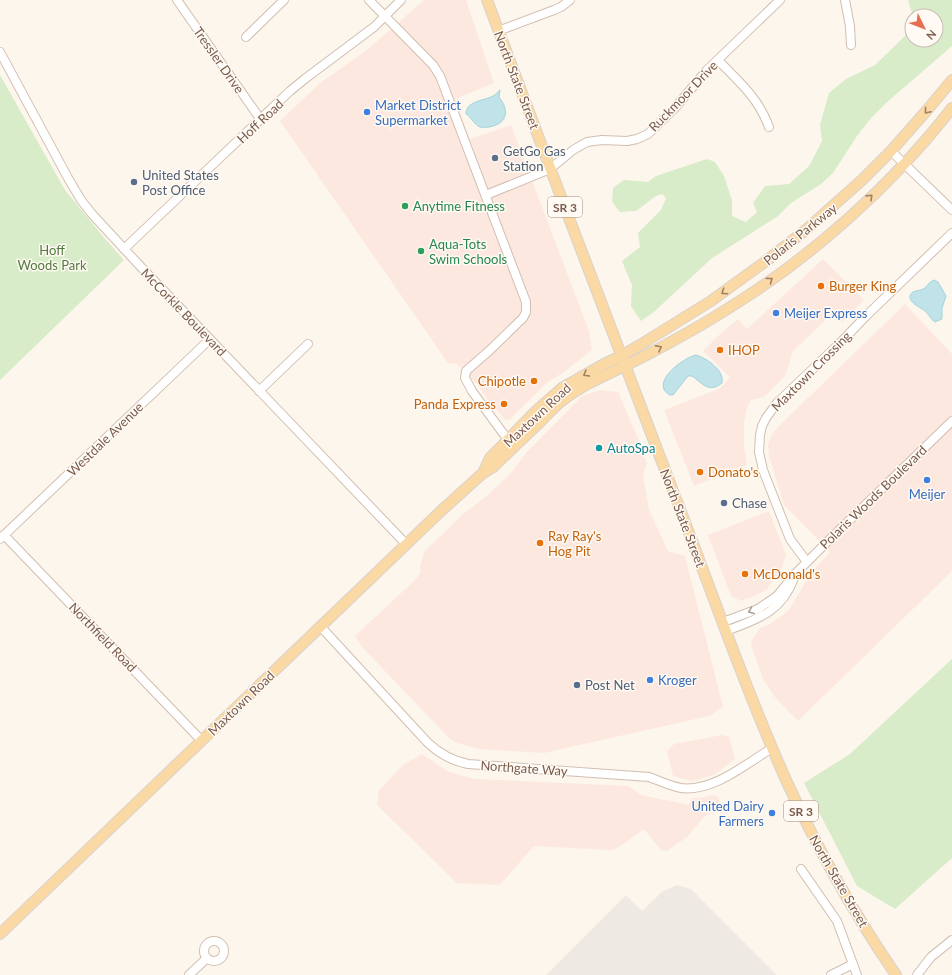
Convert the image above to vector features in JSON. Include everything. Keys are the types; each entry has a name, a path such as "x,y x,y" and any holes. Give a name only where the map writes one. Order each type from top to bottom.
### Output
{"main road":[{"name":"North State Street","path":"487,0 550,170 772,748 800,811 826,861 861,921 896,975"},
{"name":"Polaris Parkway","path":"623,361 711,301 766,261 831,208 891,151 952,80"},
{"name":"Polaris Parkway","path":"623,361 685,334 752,293 810,250 856,210 904,163 952,108"},
{"name":"Maxtown Road","path":"510,445 536,411 562,388 604,364 623,361"},
{"name":"Maxtown Road","path":"0,934 406,544 483,473 490,458 510,445 563,399 605,375 623,361"}],"street":[{"name":"Tressler Drive","path":"177,0 261,120"},
{"path":"246,37 284,0"},
{"path":"369,0 433,65 440,76 526,302 526,312 523,318 466,371 465,378 472,391 510,445"},
{"name":"Hoff Road","path":"124,249 290,91 346,49 385,16 401,0"},
{"path":"498,31 561,7 570,0"},
{"name":"Ruckmoor Drive","path":"486,195 550,170 573,150 587,142 602,140 627,141 637,139 648,134 674,109 718,60 780,0"},
{"path":"845,0 850,26 851,45"},
{"name":"McCorkle Boulevard","path":"0,52 81,200 101,225 406,544"},
{"path":"718,60 754,97 769,127"},
{"path":"891,151 952,210"},
{"name":"Maxtown Crossing","path":"807,562 790,539 764,470 759,452 762,426 777,403 952,233"},
{"name":"Westdale Avenue","path":"2,537 210,339"},
{"path":"259,391 308,344"},
{"name":"Polaris Woods Boulevard","path":"724,626 759,618 781,602 789,591 795,574 952,421"},
{"name":"Northfield Road","path":"2,537 201,740"},
{"name":"Northgate Way","path":"321,627 428,743 441,754 458,762 468,764 649,777 672,786 690,788 709,785 724,778 772,748"},
{"path":"800,869 837,921 857,975"},
{"path":"917,975 931,957 952,940"},
{"path":"189,975 206,959"},
{"path":"831,975 853,964"}],"shaded area":[{"path":"424,0 466,0 494,83 455,99 470,139 511,125 589,331 592,350 564,372 548,382 510,419 506,420 489,402 478,385 457,364 448,363 280,121 320,83 367,50"},
{"path":"823,259 864,300 842,322 833,313 793,351 785,376 764,397 751,400 748,404 744,422 744,447 747,465 694,486 664,410 719,389 730,377 703,351 738,319 747,329"},
{"path":"905,304 952,354 952,571 798,721 774,696 763,679 751,645 752,640 760,628 770,624 790,608 811,573 830,552 784,505 769,456 768,444 772,434 778,427"},
{"path":"601,390 618,392 647,464 643,474 649,510 668,551 685,556 723,707 709,716 544,753 479,749 457,743 450,739 362,647 355,636 416,579 421,571 420,567 424,552 463,514 488,495 511,473 526,453 582,396"},
{"path":"769,511 786,555 781,569 767,589 755,596 741,601 731,596 708,535"},
{"path":"722,735 729,737 735,759 714,775 692,781 673,776 667,751 674,744"},
{"path":"422,754 449,772 475,779 629,786 641,795 689,805 691,798 714,795 718,797 720,803 718,810 705,816 688,836 667,851 661,850 644,829 619,847 612,850 534,846 500,885 457,883 377,805 379,790 403,765"},
{"path":"677,885 691,889 777,975 546,975 626,895 642,911 663,891"}],"green space":[{"path":"908,0 952,0 952,46 872,117 857,136 833,173 821,184 791,203 778,216 712,258 655,311 641,321 631,306 632,285 622,261 640,247 638,233 661,210 666,198 662,194 656,196 636,211 620,212 612,202 613,188 624,180 648,182 656,176 707,159 715,162 724,176 732,200 732,216 746,222 757,212 753,203 765,186 789,184 809,166 822,141 820,125 829,93 846,79 875,65 904,37 904,48 944,48 944,8 910,8"},
{"name":"Hoff Woods Park","path":"0,75 65,190 124,260 0,380"},
{"path":"952,659 952,858 895,909 857,886 804,783 850,754"}],"water":[{"path":"500,90 499,97 505,107 505,116 503,120 500,123 489,127 478,126 466,114 469,106 494,96"},
{"path":"934,280 938,282 946,296 942,308 942,319 935,322 924,310 913,303 910,297 913,292 925,288"},
{"path":"696,355 710,362 718,370 721,374 722,383 713,388 702,384 692,376 688,376 673,395 670,395 665,390 663,385 665,378 676,366"}],"place":[{"name":"Market District Supermarket","path":"367,112"},
{"name":"GetGo Gas Station","path":"495,158"},
{"name":"United States Post Office","path":"134,182"},
{"name":"Anytime Fitness","path":"405,206"},
{"name":"Aqua-Tots Swim Schools","path":"421,251"},
{"name":"Burger King","path":"821,286"},
{"name":"Meijer Express","path":"776,313"},
{"name":"IHOP","path":"720,350"},
{"name":"Chipotle","path":"534,381"},
{"name":"Panda Express","path":"504,404"},
{"name":"AutoSpa","path":"599,448"},
{"name":"Donato's","path":"700,472"},
{"name":"Meijer","path":"927,480"},
{"name":"Chase","path":"724,503"},
{"name":"Ray Ray's Hog Pit","path":"540,543"},
{"name":"McDonald's","path":"745,574"},
{"name":"Kroger","path":"650,680"},
{"name":"Post Net","path":"577,685"},
{"name":"United Dairy Farmers","path":"772,813"}]}
